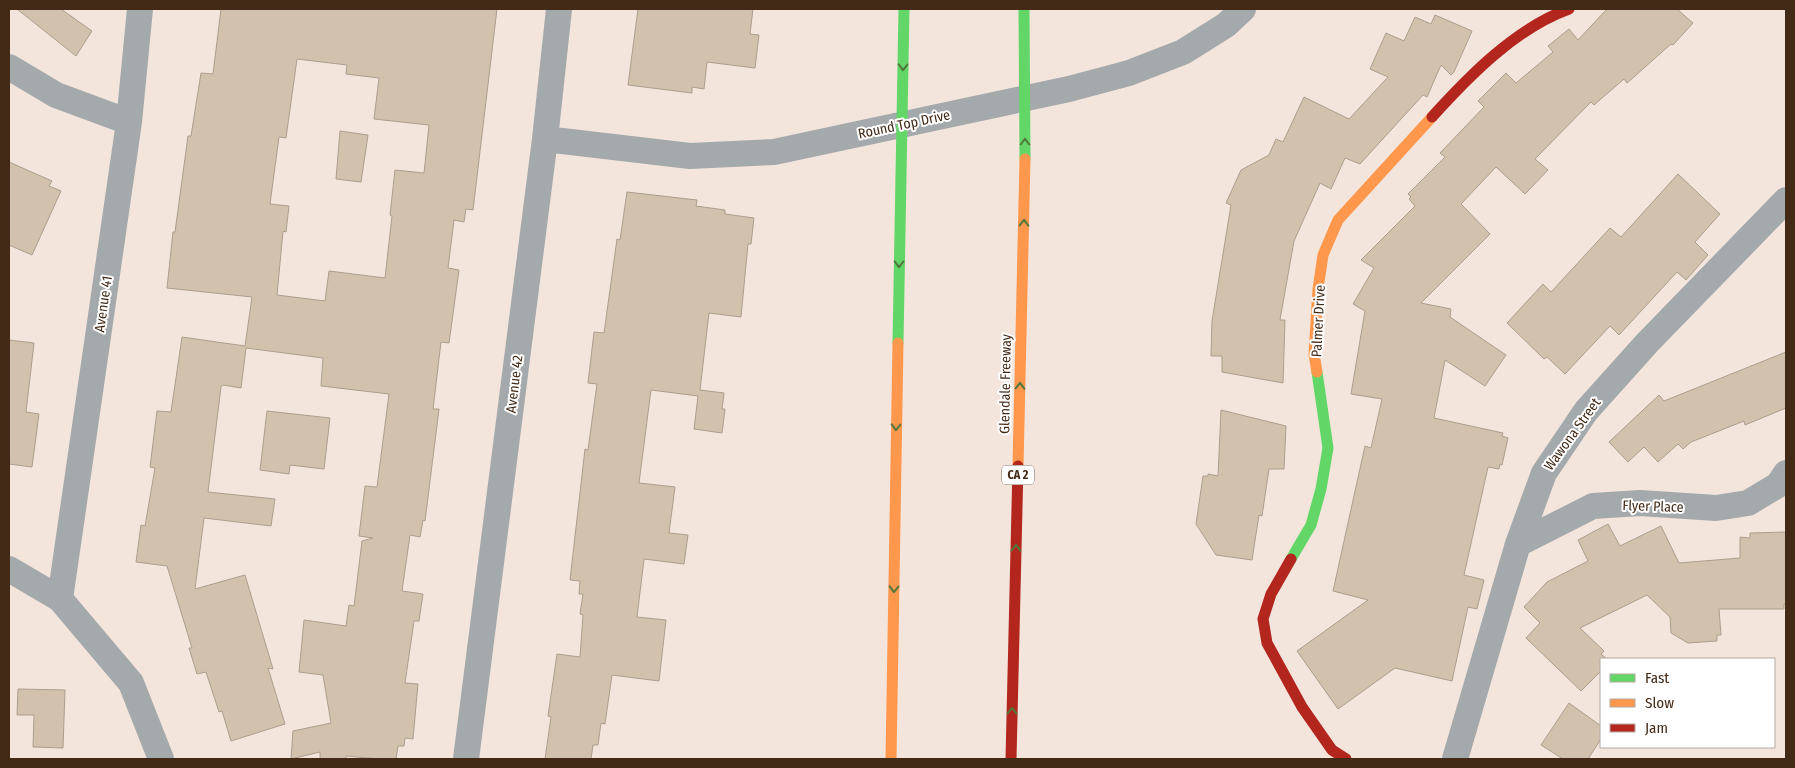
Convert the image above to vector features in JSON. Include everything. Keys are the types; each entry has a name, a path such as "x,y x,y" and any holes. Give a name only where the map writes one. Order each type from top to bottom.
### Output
{"main road":[{"name":"Glendale Freeway","path":"1011,759 1025,191 1024,9"},
{"name":"Palmer Drive","path":"1346,759 1332,750 1302,706 1266,643 1263,619 1272,594 1310,525 1321,489 1328,448 1314,354 1318,289 1323,256 1338,220 1445,103 1521,34 1555,14 1569,9"},
{"path":"891,759 904,14"}],"street":[{"name":"Avenue 41","path":"60,599 129,122 140,9"},
{"name":"Avenue 42","path":"466,759 545,139 559,9"},
{"name":"Round Top Drive","path":"545,139 690,156 774,152 1069,89 1129,73 1183,52 1226,25 1243,9"},
{"path":"9,67 56,95 129,122"},
{"name":"Wawona Street","path":"1454,759 1518,544 1544,473 1586,411 1647,343 1786,200"},
{"name":"Flyer Place","path":"1518,544 1593,506 1640,503 1716,508 1748,503 1778,485 1786,473"},
{"path":"9,569 60,599 130,683 161,759"}],"building":[{"path":"17,9 61,9 92,31 76,56"},
{"path":"221,9 497,9 473,210 466,209 464,222 454,220 448,268 459,270 449,343 441,342 433,409 439,409 425,521 423,520 420,537 410,535 402,591 423,594 419,621 414,621 405,683 418,684 413,739 405,738 404,746 398,746 396,759 346,756 346,759 320,759 320,752 291,759 293,731 331,723 323,675 299,672 304,620 346,626 349,605 354,606 362,541 373,538 359,536 365,486 377,487 389,394 321,386 323,358 246,348 241,388 223,385 221,387 208,492 275,499 271,526 204,518 195,589 245,575 273,669 268,668 285,724 231,741 222,711 219,712 206,672 197,674 189,648 192,648 167,566 136,562 141,525 145,526 155,468 150,467 157,411 171,412 182,337 245,346 252,297 167,288 173,232 175,232 188,136 191,136 201,73 213,74","holes":["297,59 347,65 346,74 379,78 374,119 429,125 424,173 395,170 385,278 329,271 325,301 277,295 283,231 286,232 289,206 270,204 279,137 286,138"]},
{"path":"638,9 753,9 750,34 759,35 755,68 707,62 704,89 692,87 692,93 628,85"},
{"path":"1607,9 1677,9 1693,23 1673,45 1671,44 1627,83 1624,79 1594,105 1591,102 1535,159 1548,170 1525,194 1496,167 1461,204 1490,234 1421,303 1451,309 1450,317 1506,355 1485,386 1445,360 1434,418 1503,433 1502,436 1508,438 1502,465 1500,464 1499,469 1488,467 1464,575 1484,580 1477,609 1468,607 1452,681 1395,668 1338,709 1297,651 1368,600 1333,591 1365,446 1371,448 1382,399 1351,394 1365,311 1353,304 1374,268 1361,260 1415,206 1409,199 1411,197 1408,194 1445,157 1440,153 1484,107 1478,101 1506,73 1516,83 1553,52 1548,46 1569,29 1578,40"},
{"path":"1435,15 1472,31 1454,72 1451,75 1441,65 1427,97 1423,95 1360,164 1345,158 1331,189 1320,183 1294,241 1280,320 1285,320 1283,383 1222,372 1222,356 1211,356 1212,321 1231,205 1226,203 1241,170 1269,155 1276,139 1283,142 1304,97 1349,119 1388,77 1370,69 1386,33 1404,41 1415,17 1431,24"},
{"path":"340,131 368,135 361,182 336,179"},
{"path":"9,162 52,181 49,186 61,191 32,255 9,245"},
{"path":"1678,174 1720,214 1695,242 1708,255 1686,280 1677,272 1619,335 1610,326 1565,374 1547,357 1544,359 1507,323 1543,284 1551,292 1610,228 1621,237"},
{"path":"627,192 697,200 696,206 725,210 725,214 754,218 751,244 748,244 741,317 709,313 700,390 724,393 722,409 725,409 722,433 694,429 698,396 651,390 639,483 675,487 669,533 688,535 684,564 644,559 637,617 666,620 659,681 612,675 605,724 601,723 598,745 593,745 591,759 545,759 551,717 548,716 557,654 580,657 583,615 580,614 583,594 579,594 580,581 570,580 585,449 588,450 597,384 588,383 594,332 604,333 617,239 620,240"},
{"path":"9,340 34,343 26,412 39,414 32,467 9,464"},
{"path":"1786,352 1786,408 1745,425 1744,421 1691,442 1683,449 1678,444 1658,462 1644,447 1628,462 1609,442 1659,395 1664,401"},
{"path":"1221,410 1286,426 1284,469 1269,469 1262,516 1259,515 1252,560 1216,555 1196,524 1203,476 1208,476 1208,474 1218,476"},
{"path":"267,411 330,418 324,469 290,465 289,474 260,470"},
{"path":"1608,524 1620,546 1661,526 1679,563 1740,558 1740,537 1750,538 1750,533 1786,532 1786,604 1784,604 1784,609 1719,609 1721,635 1717,635 1717,641 1688,643 1671,633 1670,617 1647,595 1580,628 1604,651 1601,654 1606,658 1600,658 1600,672 1581,691 1526,638 1540,623 1524,607 1547,582 1588,561 1578,540"},
{"path":"18,689 65,690 63,748 33,747 34,715 17,715"},
{"path":"1569,703 1600,725 1600,741 1588,759 1563,759 1541,745"}],"traffic: fast":[{"path":"898,343 904,9"},
{"path":"1024,9 1025,159"},
{"path":"1291,559 1311,525 1321,489 1328,448 1317,372"}],"traffic: slow":[{"path":"1317,372 1314,354 1318,289 1323,255 1338,220 1432,117"},
{"path":"1018,466 1025,159"},
{"path":"891,759 898,343"}],"traffic: jam":[{"path":"1432,117 1462,85 1512,41 1549,17 1569,9"},
{"path":"1011,759 1018,466"},
{"path":"1291,559 1271,594 1263,619 1267,643 1302,707 1332,750 1346,759"}]}
